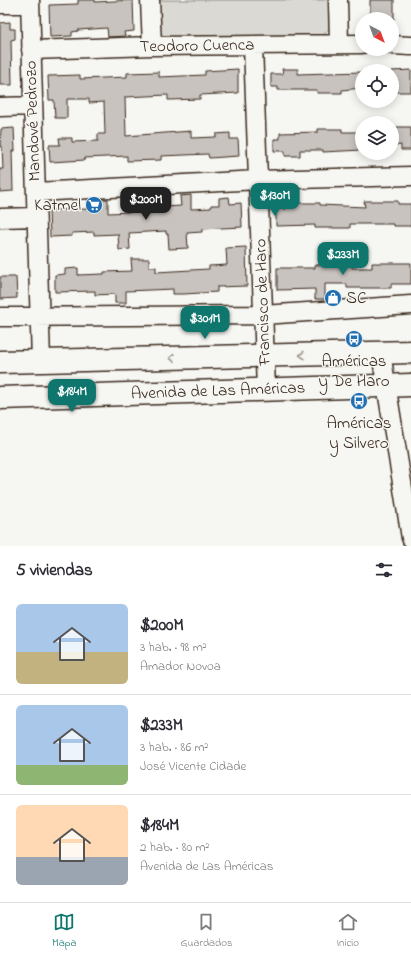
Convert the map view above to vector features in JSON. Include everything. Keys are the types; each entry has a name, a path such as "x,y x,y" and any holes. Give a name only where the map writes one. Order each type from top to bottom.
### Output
{"main road":[{"name":"Avenida de Las Américas","path":"0,362 411,352"},
{"name":"Avenida de Las Américas","path":"0,398 360,388 411,385"}],"street":[{"path":"150,0 152,46"},
{"path":"338,0 339,44"},
{"path":"0,4 30,2"},
{"name":"Mandové Pedrozo","path":"30,2 41,361"},
{"name":"Teodoro Cuenca","path":"31,50 152,46 355,44"},
{"name":"Francisco de Haro","path":"253,46 266,390"},
{"path":"399,46 411,46"},
{"path":"0,107 33,106"},
{"path":"36,192 258,180 411,176"},
{"path":"0,218 36,217"},
{"path":"0,317 263,315 411,305"},
{"path":"380,353 387,386 411,538"}],"shaded area":[{"path":"159,0 330,0 331,28 322,36 167,41 160,32"}],"building":[{"path":"78,0 95,0 95,2 133,0 134,31 124,32 125,36 108,37 107,28 78,30 72,32 72,36 50,37 49,5 78,4"},
{"path":"370,0 394,0 394,12 370,12"},
{"path":"10,22 10,29 15,29 15,39 11,40 12,85 0,85 0,23"},
{"path":"238,69 238,93 200,95 200,99 168,100 168,95 125,97 126,136 191,131 191,138 216,137 216,134 230,133 230,139 238,139 239,156 209,158 208,154 161,156 161,160 127,161 127,156 85,158 85,160 50,162 49,145 60,145 59,138 72,138 72,142 98,141 98,134 105,134 104,102 89,103 89,99 67,99 67,118 55,118 54,100 49,100 48,76 80,75 80,79 127,77 127,73 159,72 159,77 205,75 205,71"},
{"path":"282,69 298,69 298,74 355,72 355,89 342,90 342,93 317,93 317,90 278,90 278,87 271,87 271,74 283,74"},
{"path":"411,70 411,92 399,92 399,71"},
{"path":"399,127 411,127 411,150 401,150 401,145 399,145"},
{"path":"14,128 15,151 12,151 13,191 0,192 0,169 3,169 2,146 0,146 1,129"},
{"path":"318,129 342,129 342,132 355,132 355,150 323,152 323,150 300,150 300,156 285,156 285,151 274,151 274,139 280,139 280,133 318,132"},
{"path":"191,195 191,209 211,208 211,205 219,205 219,198 229,197 230,204 241,203 242,227 202,229 202,232 187,233 188,248 169,249 168,234 166,234 166,231 129,233 130,249 119,250 118,234 94,235 94,232 72,233 72,236 50,237 49,210 88,209 88,200 108,199 108,213 131,212 131,209 181,206 180,196"},
{"path":"364,201 398,201 398,204 411,204 411,226 393,226 393,224 350,224 350,228 315,228 315,225 276,226 276,209 286,209 286,203 320,203 320,205 365,207"},
{"path":"246,247 247,286 217,287 217,292 184,294 173,294 173,289 126,291 126,303 115,303 115,294 95,295 95,291 55,292 55,275 65,274 65,269 78,268 78,275 132,271 131,259 149,259 149,267 156,267 156,272 209,269 209,266 227,265 226,248"},
{"path":"333,256 350,256 350,264 352,264 352,268 372,268 372,263 411,263 411,284 391,284 391,288 347,288 347,284 325,284 325,299 315,299 315,289 277,290 277,268 315,268 315,265 333,264"},
{"path":"0,277 16,277 17,298 0,299"}],"place":[{"name":"Katmel","path":"94,205"},
{"name":"SC","path":"333,298"},
{"name":"Américas y De Haro","path":"354,339"},
{"name":"Américas y Silvero","path":"359,401"}]}
